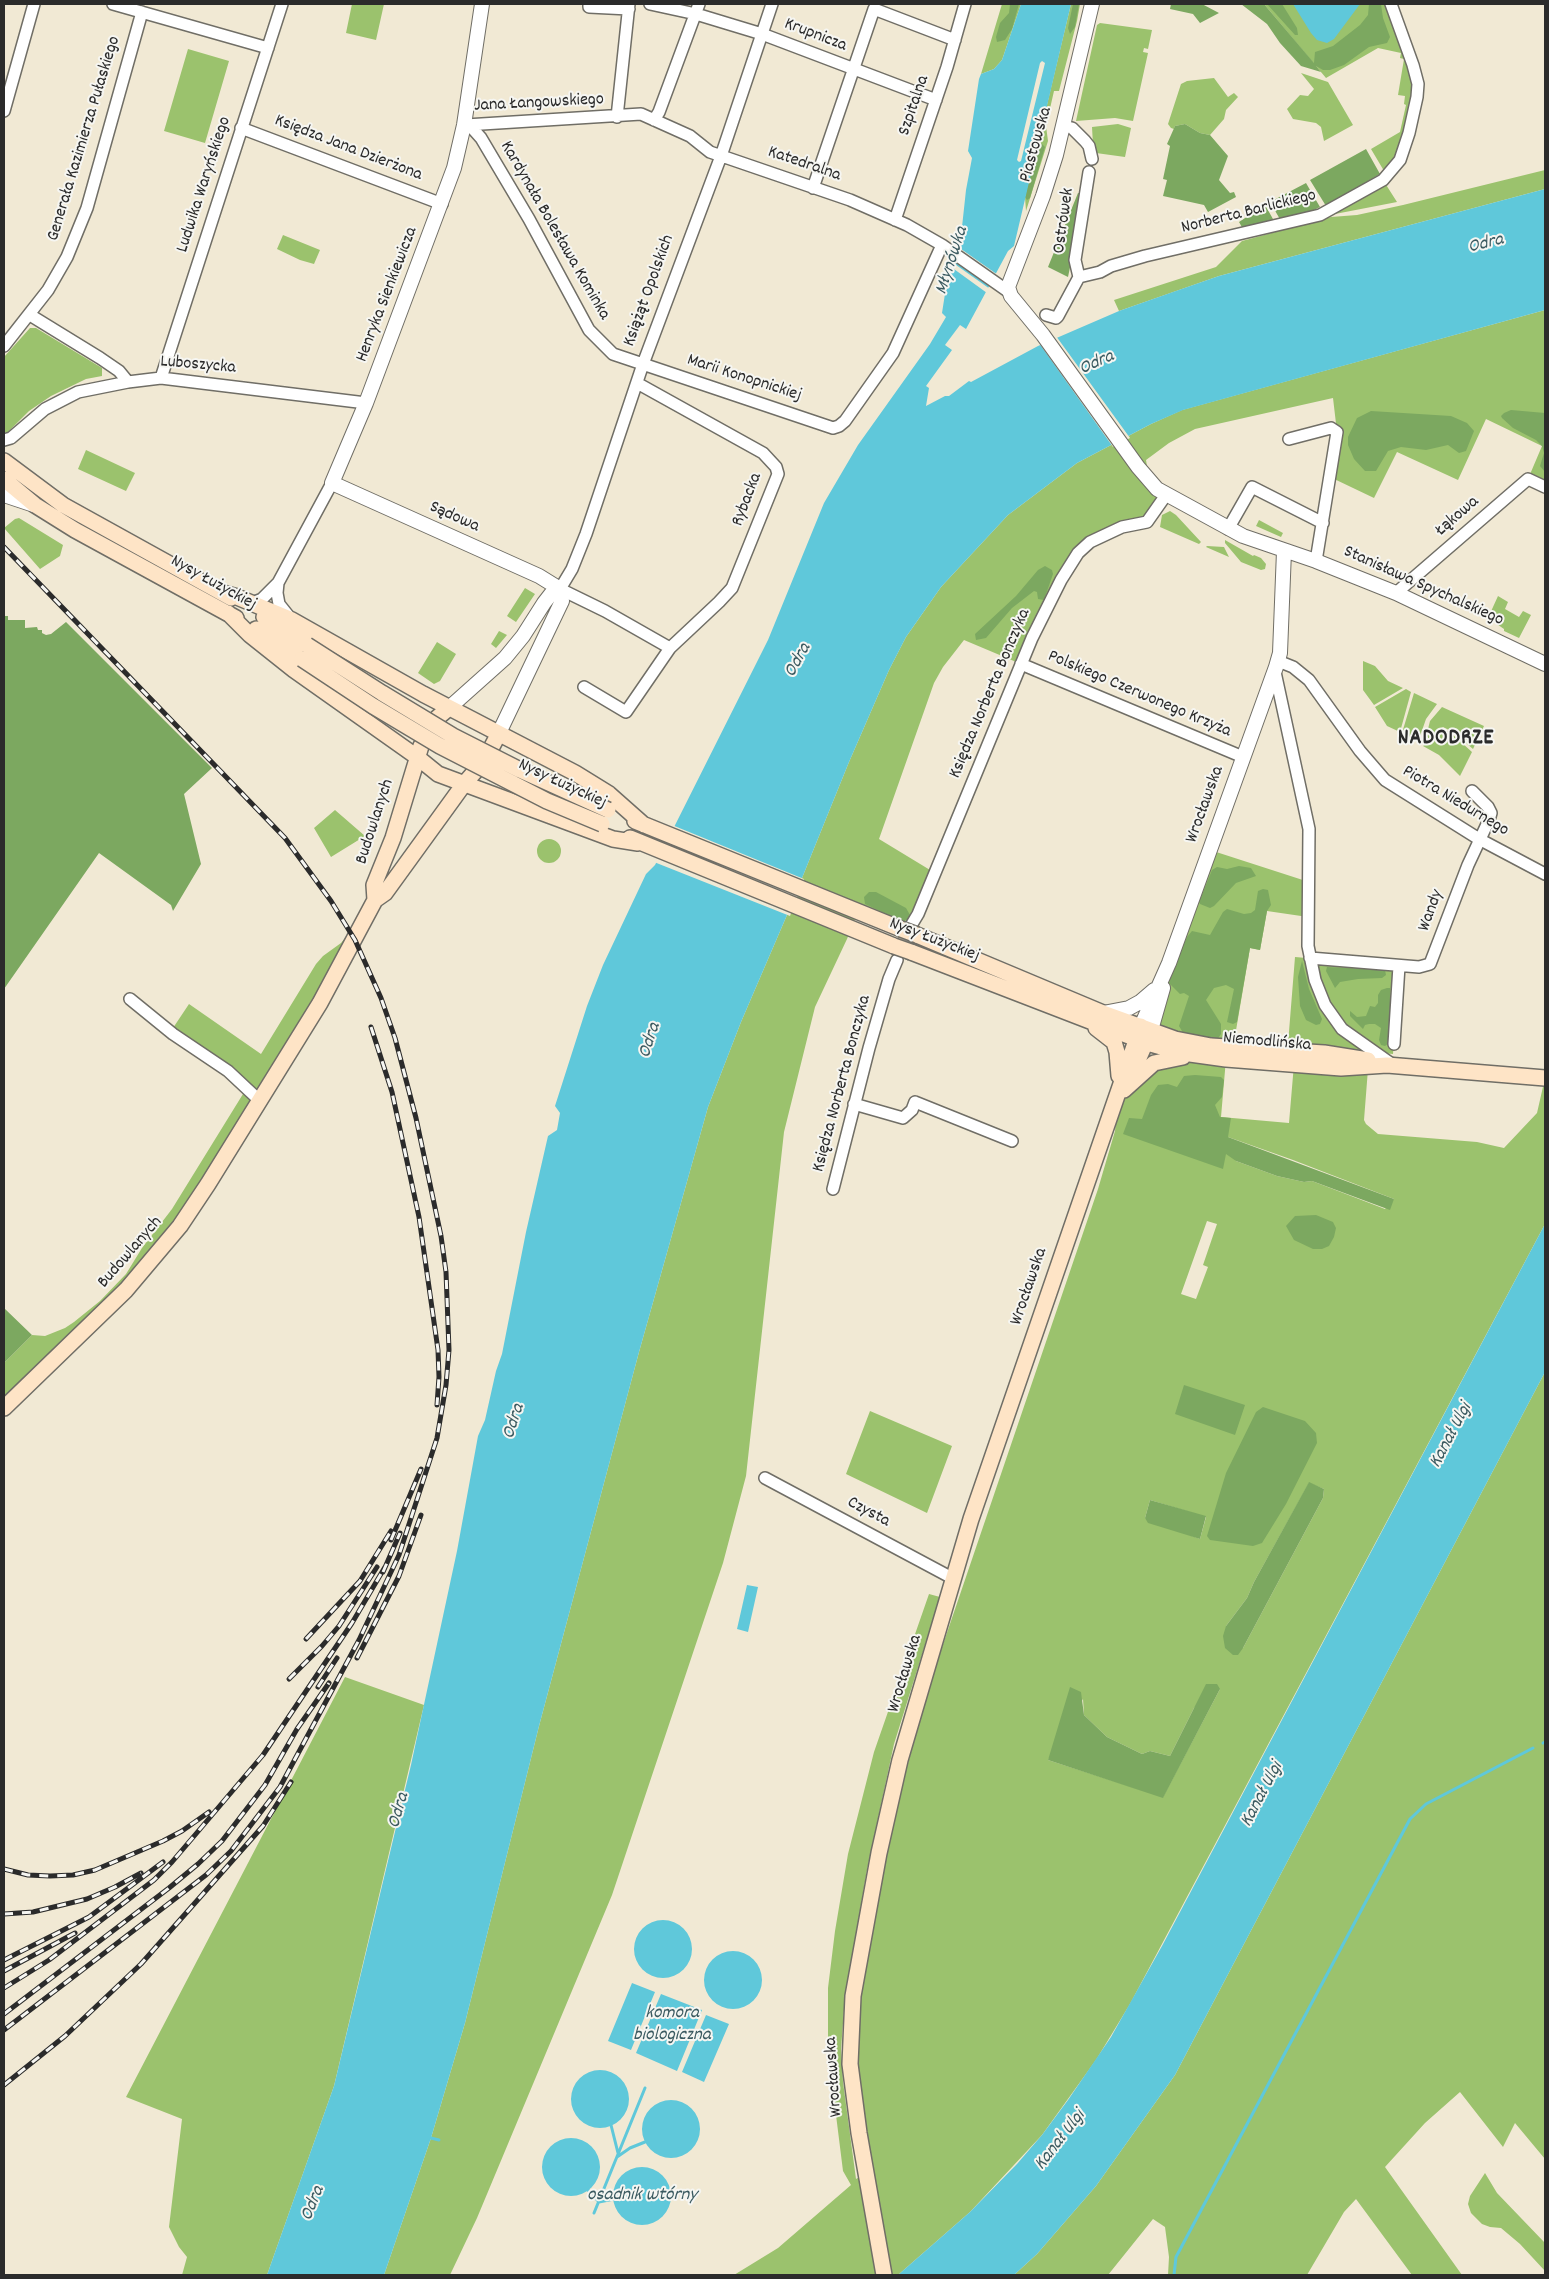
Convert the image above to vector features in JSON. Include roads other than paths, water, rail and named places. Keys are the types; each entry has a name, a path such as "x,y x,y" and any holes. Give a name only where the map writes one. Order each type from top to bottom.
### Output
{"main road":[{"name":"Nysy Łużyckiej","path":"4,461 63,505 278,625 305,652 380,711 440,746 547,801 602,824 614,835 854,930 901,953 1080,1017 1143,1034"},
{"name":"Nysy Łużyckiej","path":"4,479 35,505 75,530 228,613 305,652 453,736 528,773 644,825 855,910 910,929 1103,1013 1143,1034"},
{"path":"223,593 292,620 448,708 594,784 609,794 644,825"},
{"path":"228,613 250,634 294,670 438,774 614,835"},
{"name":"Budowlanych","path":"375,900 374,885 393,838 417,757 429,730 448,708"},
{"name":"Budowlanych","path":"4,1408 99,1318 158,1254 208,1184 320,1003 375,900 385,893 464,784 484,760 498,735"},
{"path":"1080,1017 1105,1033 1114,1042 1117,1052 1119,1093"},
{"name":"Niemodlińska","path":"1143,1034 1198,1056 1341,1068 1390,1065 1545,1078"},
{"name":"Niemodlińska","path":"1143,1034 1168,1037 1194,1044 1341,1056 1374,1060 1390,1065"},
{"name":"Wrocławska","path":"884,2275 854,2105 850,2064 853,1995 888,1807 922,1681 971,1519 1044,1304 1119,1093 1143,1034"},
{"path":"1119,1093 1154,1063 1168,1058 1198,1056"}],"street":[{"path":"4,111 34,4"},
{"path":"113,4 268,48"},
{"name":"Ludwika Waryńskiego","path":"161,378 282,4"},
{"name":"Henryka Sienkiewicza","path":"252,603 262,599 278,583 332,483 366,403 454,168 473,127 482,4"},
{"path":"589,4 589,7 629,6 617,117"},
{"name":"Krupnicza","path":"650,4 698,9 936,100"},
{"name":"Książąt Opolskich","path":"448,708 505,658 523,636 544,602 551,594 560,589 572,569 586,534 643,364 721,156 772,4"},
{"name":"Szpitalna","path":"895,220 936,100 965,4"},
{"name":"Piastowska","path":"1009,292 1008,287 1048,181 1092,4"},
{"name":"Norberta Barlickiego","path":"1079,277 1154,254 1320,215 1383,180 1400,160 1409,133 1418,84 1414,65 1391,4"},
{"path":"813,188 873,7 955,40"},
{"path":"654,120 659,112 698,9"},
{"name":"Generała Kazimierza Pułaskiego","path":"4,346 48,290 67,257 86,208 142,12"},
{"name":"Jana Łangowskiego","path":"473,127 617,117 635,114 654,120"},
{"name":"Katedralna","path":"654,120 690,136 704,148 721,156 813,188 895,220 942,245 1009,292"},
{"path":"1063,126 1072,128 1085,141 1089,146 1092,159"},
{"name":"Kardynała Bolesława Kominka","path":"473,127 530,219 589,330 613,354 643,364"},
{"name":"Księdza Jana Dzierżona","path":"241,128 442,204"},
{"name":"Ostrówek","path":"1046,315 1056,318 1058,316 1079,277 1075,260 1089,172"},
{"name":"Marii Konopnickiej","path":"643,364 833,428 840,426 893,353 942,245"},
{"name":"Stanisława Spychalskiego","path":"1009,292 1043,335 1150,483 1166,495 1228,529 1396,592 1545,664"},
{"path":"30,315 100,358 119,371 128,382"},
{"name":"Luboszycka","path":"7,439 58,401 88,389 161,378 366,403"},
{"name":"Rybacka","path":"637,383 763,453 776,467 778,474 732,588 670,648"},
{"path":"1289,439 1331,428 1337,432 1316,561"},
{"path":"4,467 23,476"},
{"name":"Łąkowa","path":"1396,592 1528,479 1545,487"},
{"name":"Sądowa","path":"332,483 539,576 560,589"},
{"path":"1228,529 1252,487 1323,523"},
{"path":"4,495 35,505"},
{"name":"Księdza Norberta Bonczyka","path":"910,929 918,914 1021,664 1053,595 1078,553 1090,542 1122,527 1147,522 1166,495"},
{"name":"Wrocławska","path":"1143,1034 1158,986 1169,963 1280,653 1284,551"},
{"path":"278,583 279,604 292,620"},
{"path":"560,589 605,611 670,648 626,712 584,687"},
{"name":"Książąt Opolskich","path":"498,735 562,601 560,589"},
{"name":"Polskiego Czerwonego Krzyża","path":"1021,664 1243,757"},
{"path":"1276,666 1309,829 1310,958 1321,998 1330,1014 1346,1033 1390,1065"},
{"name":"Piotra Niedurnego","path":"1276,666 1293,667 1316,688 1360,751 1385,780 1479,840 1545,874"},
{"name":"Wandy","path":"1310,958 1425,967 1433,959 1491,813 1472,791"},
{"name":"Księdza Norberta Bonczyka","path":"833,1189 854,1104 889,979 901,953"},
{"name":"Wrocławska","path":"1143,1034 1158,1013 1169,963"},
{"path":"1394,1044 1399,966"},
{"path":"1103,1013 1122,1010 1137,1004 1158,986"},
{"path":"130,999 146,1010 173,1034 228,1071 259,1100"},
{"path":"1341,1056 1346,1050 1346,1033"},
{"path":"854,1104 903,1118 912,1110 915,1102 1012,1141"},
{"name":"Czysta","path":"765,1478 954,1579"}],"water":[{"path":"1021,4 1071,4 1014,246 1008,251 966,329 960,325 945,345 952,350 926,386 929,388 926,406 945,396 949,396 969,381 971,382 1038,346 1119,311 1173,292 1219,276 1545,189 1545,310 1183,410 1151,424 1077,463 1008,515 941,587 906,637 889,670 849,762 741,1022 708,1107 639,1352 539,1726 465,2023 431,2138 384,2275 267,2275 334,2086 411,1765 457,1551 478,1436 485,1420 496,1371 502,1354 526,1232 548,1136 557,1130 560,1113 555,1106 587,1006 603,965 646,874 655,865 768,640 824,503 858,445 930,344 946,317 942,313 949,268 962,227 972,158 968,151 979,79 981,74 994,69 1002,60","holes":["1042,61 1045,63 1021,161 1019,162 1017,160 1040,63"]},
{"path":"1293,4 1360,4 1334,39 1327,43 1317,40"},
{"name":"Kanał Ulgi","path":"1545,1224 1545,1372 1175,2075 1096,2186 1037,2254 1014,2275 898,2275 970,2212 1017,2164 1068,2100 1111,2037 1162,1946"},
{"path":"747,1585 758,1587 748,1632 737,1629"},
{"path":"663,1920 679,1925 687,1933 692,1949 687,1965 679,1973 663,1978 647,1973 639,1965 634,1949 639,1933 647,1925"},
{"path":"733,1951 749,1956 757,1964 762,1980 757,1996 749,2004 733,2009 717,2004 709,1996 704,1980 709,1964 717,1956"},
{"name":"komora biologiczna","path":"632,1983 655,1992 631,2050 608,2041"},
{"name":"komora biologiczna","path":"661,1994 702,2010 677,2071 636,2053"},
{"name":"komora biologiczna","path":"706,2015 729,2024 704,2082 682,2072"},
{"path":"600,2070 616,2075 624,2083 629,2099 624,2115 616,2123 600,2128 584,2123 576,2115 571,2099 576,2083 584,2075"},
{"name":"osadnik wtórny","path":"671,2100 687,2105 695,2113 700,2129 695,2145 687,2153 671,2158 655,2153 647,2145 642,2129 647,2113 655,2105"},
{"name":"osadnik wtórny","path":"571,2138 587,2143 595,2151 600,2167 595,2183 587,2191 571,2196 555,2191 547,2183 542,2167 547,2151 555,2143"},
{"name":"osadnik wtórny","path":"642,2167 658,2172 666,2180 671,2196 666,2212 658,2220 642,2225 626,2220 618,2212 613,2196 618,2180 626,2172"}],"waterway":[{"path":"1174,2275 1176,2257 1410,1819 1426,1804 1533,1748"},
{"path":"594,2213 645,2088"},
{"path":"611,2125 618,2153"},
{"path":"431,2138 439,2140"},
{"path":"617,2157 630,2148 645,2142"},
{"path":"588,2190 599,2202 614,2199"}],"railway":[{"path":"4,547 285,838 331,901 355,940 381,998 395,1038 416,1118 441,1236 446,1272 449,1350 446,1385 437,1438 399,1555 359,1640 280,1787 231,1851 206,1875 4,2030"},
{"path":"371,1027 392,1092 419,1217 438,1350 437,1405"},
{"path":"391,1540 421,1469"},
{"path":"357,1658 399,1576 421,1515"},
{"path":"306,1639 360,1581 391,1531"},
{"path":"383,1572 400,1533"},
{"path":"289,1679 339,1626 377,1567"},
{"path":"4,1988 49,1960 154,1880 172,1862 263,1755 352,1623 385,1567"},
{"path":"318,1687 337,1658"},
{"path":"4,2014 169,1888 222,1841 265,1785 297,1729 329,1683"},
{"path":"4,2085 65,2036 141,1964 263,1826 291,1782"},
{"path":"4,1869 28,1875 50,1876 73,1875 95,1870 163,1841 182,1831 209,1812"},
{"path":"4,1960 89,1917 163,1862"},
{"path":"4,1914 33,1912 87,1899 141,1873"},
{"path":"4,1971 75,1933"}],"district":[{"name":"NADODRZE","path":"1446,740"}],"water label":[{"name":"Odra","path":"1486,245"},
{"name":"Młynówka","path":"953,261"},
{"name":"Odra","path":"1097,364"},
{"name":"Odra","path":"799,661"},
{"name":"Odra","path":"651,1041"},
{"name":"Odra","path":"515,1422"},
{"name":"Odra","path":"400,1811"},
{"name":"Odra","path":"314,2204"}]}
